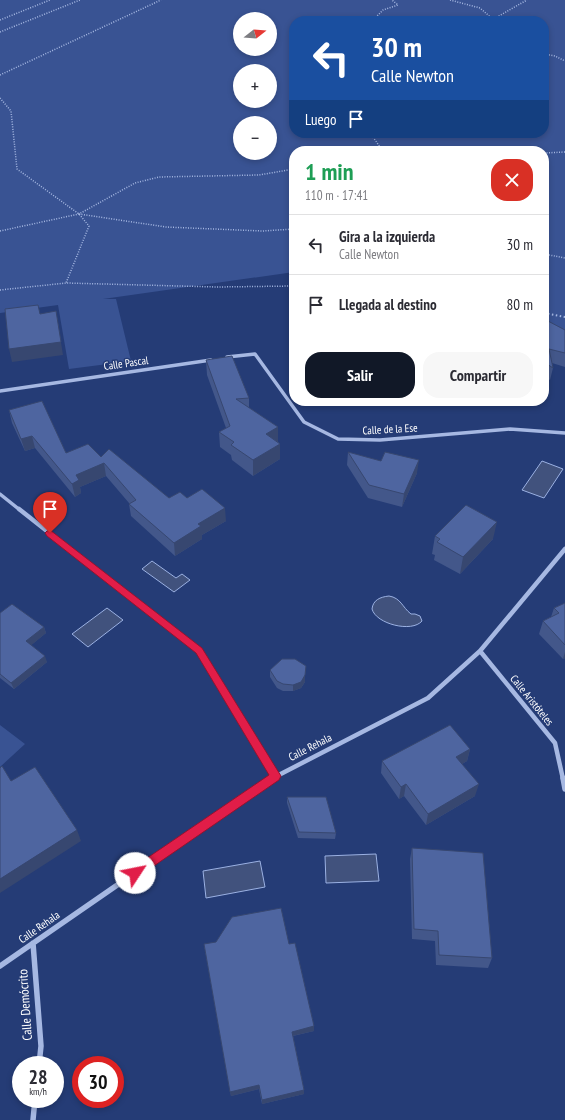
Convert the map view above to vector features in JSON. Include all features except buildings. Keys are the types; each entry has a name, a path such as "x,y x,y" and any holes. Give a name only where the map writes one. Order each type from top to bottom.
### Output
{"street":[{"name":"Calle de la Ese","path":"224,358 255,354 289,401"},
{"name":"Calle Pascal","path":"0,390 216,359"},
{"name":"Calle de la Ese","path":"292,406 304,422 338,439 380,440 510,429 565,433"},
{"path":"0,494 199,651 275,776"},
{"name":"Calle Rehala","path":"0,966 275,776 428,698 480,651 565,549"},
{"name":"Calle Aristóteles","path":"480,651 555,743 565,789"},
{"name":"Calle Demócrito","path":"32,943 39,1056"},
{"path":"33,1120 34,1108"}],"path":[{"path":"0,20 50,0"},
{"path":"0,32 80,0"},
{"path":"0,75 161,0"},
{"path":"377,16 383,10 398,5 392,0"},
{"path":"450,0 480,8 490,16"},
{"path":"497,16 527,0"},
{"path":"549,55 565,61"},
{"path":"0,98 11,111 17,169 78,214 89,226 66,283"},
{"path":"549,153 565,152"},
{"path":"0,231 78,214 136,183 159,177 259,175 289,170"},
{"path":"78,214 166,227 262,231 289,229"},
{"path":"549,255 565,258"},
{"path":"0,290 66,283 218,287 289,286"},
{"path":"549,314 565,317"}],"shaded area":[{"path":"0,0 565,0 565,346 549,341 549,146 289,146 289,273 103,299 116,299 131,361 69,369 58,305 0,313"},
{"path":"542,461 563,469 544,498 522,490"},
{"path":"152,561 176,578 182,574 190,580 174,592 142,569"},
{"path":"389,596 399,601 411,614 420,616 422,621 417,625 403,626 387,623 380,619 372,609 374,603 383,597"},
{"path":"107,608 123,620 88,647 72,634"},
{"path":"0,725 25,744 0,767"},
{"path":"376,854 379,881 326,883 325,856"},
{"path":"260,861 265,887 206,898 203,871"}],"route":[{"path":"50,533 199,651 275,776 135,873"}]}
